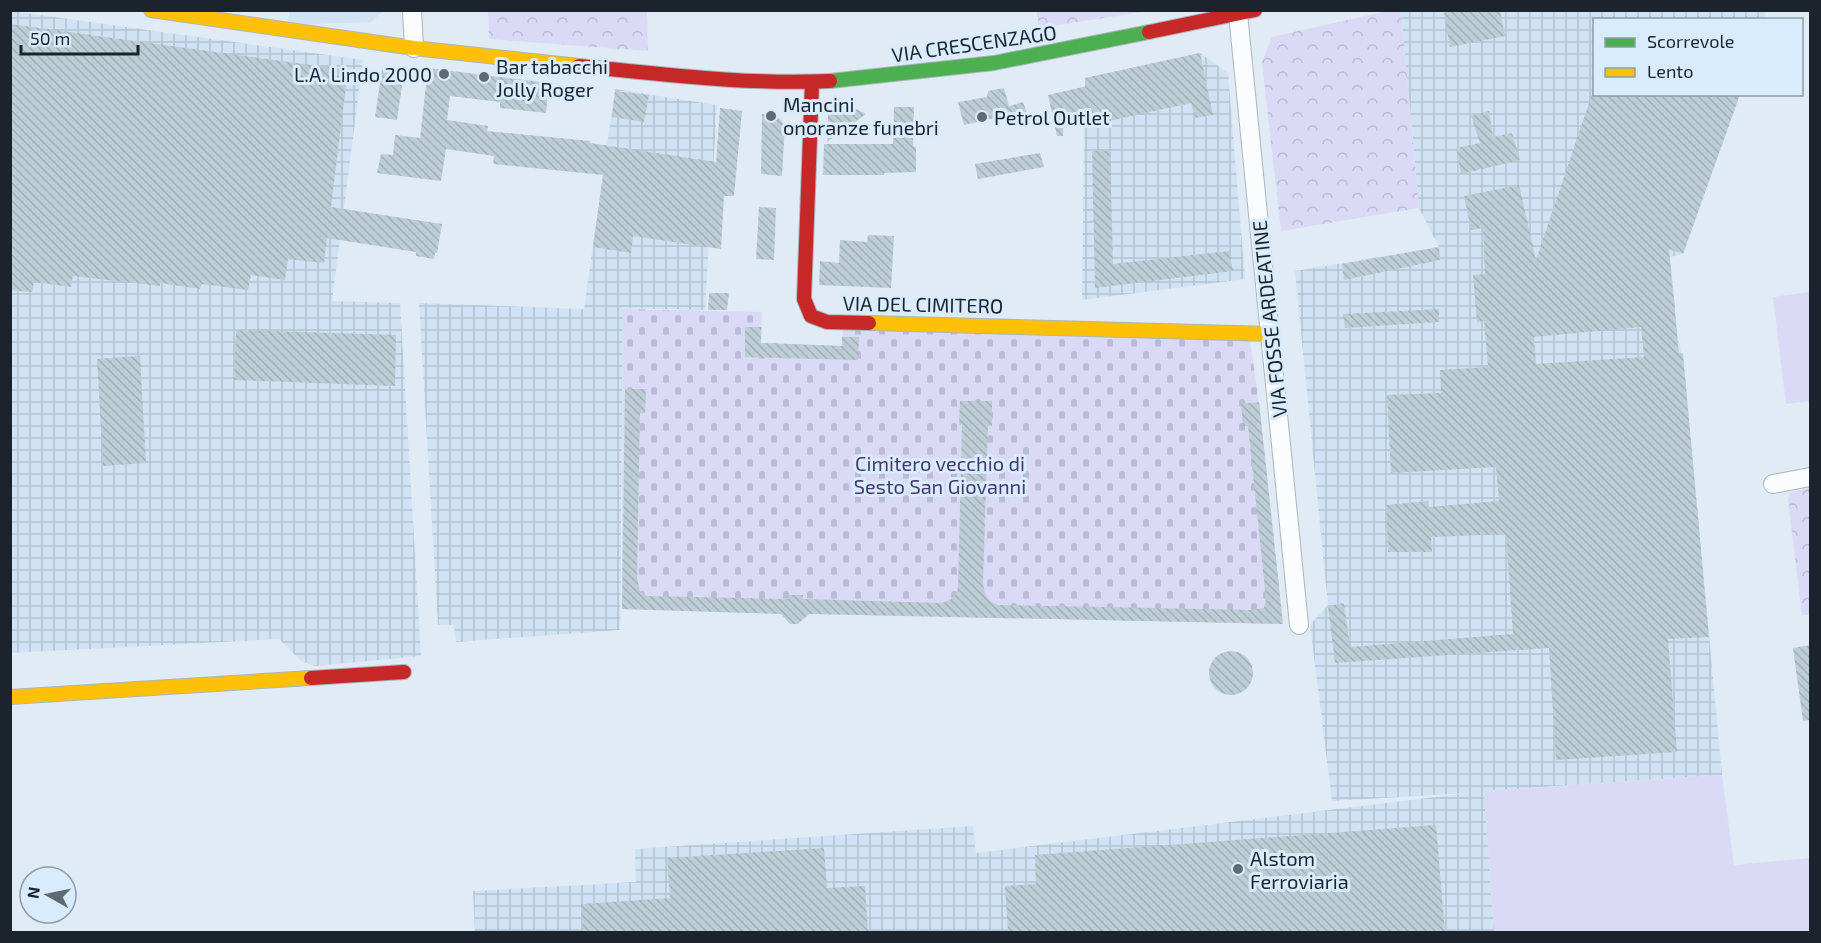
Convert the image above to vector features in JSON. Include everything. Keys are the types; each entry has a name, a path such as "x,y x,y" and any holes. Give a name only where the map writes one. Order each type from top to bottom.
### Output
{"street":[{"name":"VIA CRESCENZAGO","path":"152,10 414,48 730,80 812,82 994,63 1246,12"},
{"path":"412,10 414,48"},
{"name":"VIA FOSSE ARDEATINE","path":"1246,12 1271,334 1299,625"},
{"name":"VIA DEL CIMITERO","path":"812,82 804,299 811,316 826,322 1271,334"},
{"path":"1773,484 1810,477"},
{"path":"10,697 404,672"}],"shaded area":[{"path":"11,11 363,60 332,301 400,303 421,656 315,666 301,661 279,639 11,653"},
{"path":"289,11 383,11 371,22 288,25"},
{"path":"1401,11 1766,11 1764,18 1593,18 1593,96 1740,96 1683,254 1670,257 1678,340 1683,355 1722,775 1484,791 1494,932 475,932 473,891 636,882 635,849 973,826 976,853 1468,793 1332,801 1310,625 1328,605 1295,271 1439,247 1419,208"},
{"path":"1200,53 1228,73 1245,279 1082,300 1085,78"},
{"path":"615,89 717,105 705,310 623,308 620,630 456,642 454,625 438,625 419,303 584,309"}],"green space":[{"path":"1036,10 1148,11 1040,28"},
{"path":"488,11 647,11 648,51 489,39"},
{"path":"1387,11 1401,11 1419,208 1281,231 1262,62 1272,37"},
{"path":"1810,292 1810,401 1786,404 1773,297"},
{"name":"Cimitero vecchio di Sesto San Giovanni","path":"623,309 762,312 761,343 842,346 843,329 1250,341 1259,402 1283,624 622,609"},
{"path":"1810,488 1810,615 1802,615 1788,500 1789,493"},
{"path":"1722,775 1734,865 1810,858 1810,932 1494,932 1484,791"}],"building":[{"path":"1458,10 1500,10 1505,36 1450,47 1444,13"},
{"path":"10,24 348,70 331,207 442,224 434,259 416,256 416,252 327,238 324,263 288,259 285,280 251,275 248,290 202,284 200,289 160,283 160,286 73,276 71,287 34,282 32,292 10,290"},
{"path":"1200,53 1213,115 1195,118 1191,103 1095,124 1094,119 1063,126 1063,136 1057,136 1048,95 1087,86 1085,78"},
{"path":"428,68 549,83 546,113 500,108 500,102 450,96 447,120 488,126 487,131 590,141 590,143 716,162 720,108 742,111 734,196 724,196 721,249 633,236 631,253 593,247 603,175 493,164 494,156 446,149 441,181 377,173 381,154 393,155 395,135 420,138"},
{"path":"382,69 404,72 397,120 375,117"},
{"path":"1004,88 1009,106 1023,102 1029,119 1010,123 1009,115 964,125 958,102 987,97 988,91"},
{"path":"615,91 649,95 644,122 612,117"},
{"path":"1592,94 1593,96 1739,96 1683,254 1669,249 1679,355 1683,355 1709,637 1668,639 1677,752 1556,760 1549,648 1335,663 1328,606 1344,603 1350,647 1513,634 1506,534 1431,537 1432,552 1388,552 1386,505 1428,501 1429,507 1499,501 1496,467 1391,473 1387,395 1441,393 1440,370 1488,367 1484,321 1477,322 1473,275 1485,274 1483,228 1471,230 1464,196 1519,185 1536,260","holes":["1641,327 1644,357 1536,364 1534,337"]},
{"path":"848,105 866,114 827,142 828,115 837,106"},
{"path":"894,107 914,107 913,146 916,147 916,172 884,173 884,175 823,175 824,144 893,144"},
{"path":"1489,111 1493,137 1512,133 1520,160 1461,174 1456,148 1480,143 1471,116"},
{"path":"762,114 776,115 785,125 782,176 761,174"},
{"path":"1092,151 1110,151 1113,264 1229,251 1233,271 1095,288"},
{"path":"1040,153 1044,167 978,179 975,164"},
{"path":"759,207 776,208 774,260 756,259"},
{"path":"868,235 894,236 891,288 819,285 820,261 839,263 840,240 867,242"},
{"path":"1439,247 1440,260 1344,280 1342,264"},
{"path":"709,293 729,293 727,310 708,310"},
{"path":"1439,309 1439,322 1345,328 1343,314"},
{"path":"745,327 761,327 761,343 842,346 842,337 859,337 858,360 745,357"},
{"path":"236,330 396,335 395,386 234,380"},
{"path":"140,356 146,463 103,466 97,359"},
{"path":"625,389 646,389 645,413 640,413 637,578 640,592 647,596 789,599 789,595 803,595 803,599 941,603 950,600 955,596 958,588 962,425 959,425 960,401 992,401 992,426 988,426 983,583 985,594 990,601 998,605 1251,610 1264,608 1266,599 1248,426 1243,426 1241,404 1259,402 1283,624 809,614 798,624 790,624 781,614 622,609"},
{"path":"1810,645 1810,720 1803,721 1793,648"},
{"path":"1231,651 1240,652 1247,657 1252,664 1252,682 1247,689 1240,694 1231,695 1222,694 1215,689 1210,682 1209,673 1210,664 1215,657 1222,652"},
{"name":"Alstom Ferroviaria","path":"1436,825 1445,933 1008,933 1005,886 1036,884 1035,855"},
{"path":"824,848 827,888 865,886 868,933 583,933 581,904 670,898 667,858"}],"traffic: fast":[{"path":"830,81 994,63 1149,32"}],"traffic: slow":[{"path":"151,10 414,48 579,66"},
{"path":"869,323 1271,334"},
{"path":"10,697 311,678"}],"traffic: jam":[{"path":"1149,32 1255,10"},
{"path":"579,66 736,80 830,81"},
{"path":"812,83 804,299 811,316 827,322 869,323"},
{"path":"311,678 404,672"}],"place":[{"name":"L.A. Lindo 2000","path":"444,74"},
{"name":"Bar tabacchi Jolly Roger","path":"484,77"},
{"name":"Mancini onoranze funebri","path":"771,116"},
{"name":"Petrol Outlet","path":"982,117"},
{"name":"Alstom Ferroviaria","path":"1238,869"}]}
